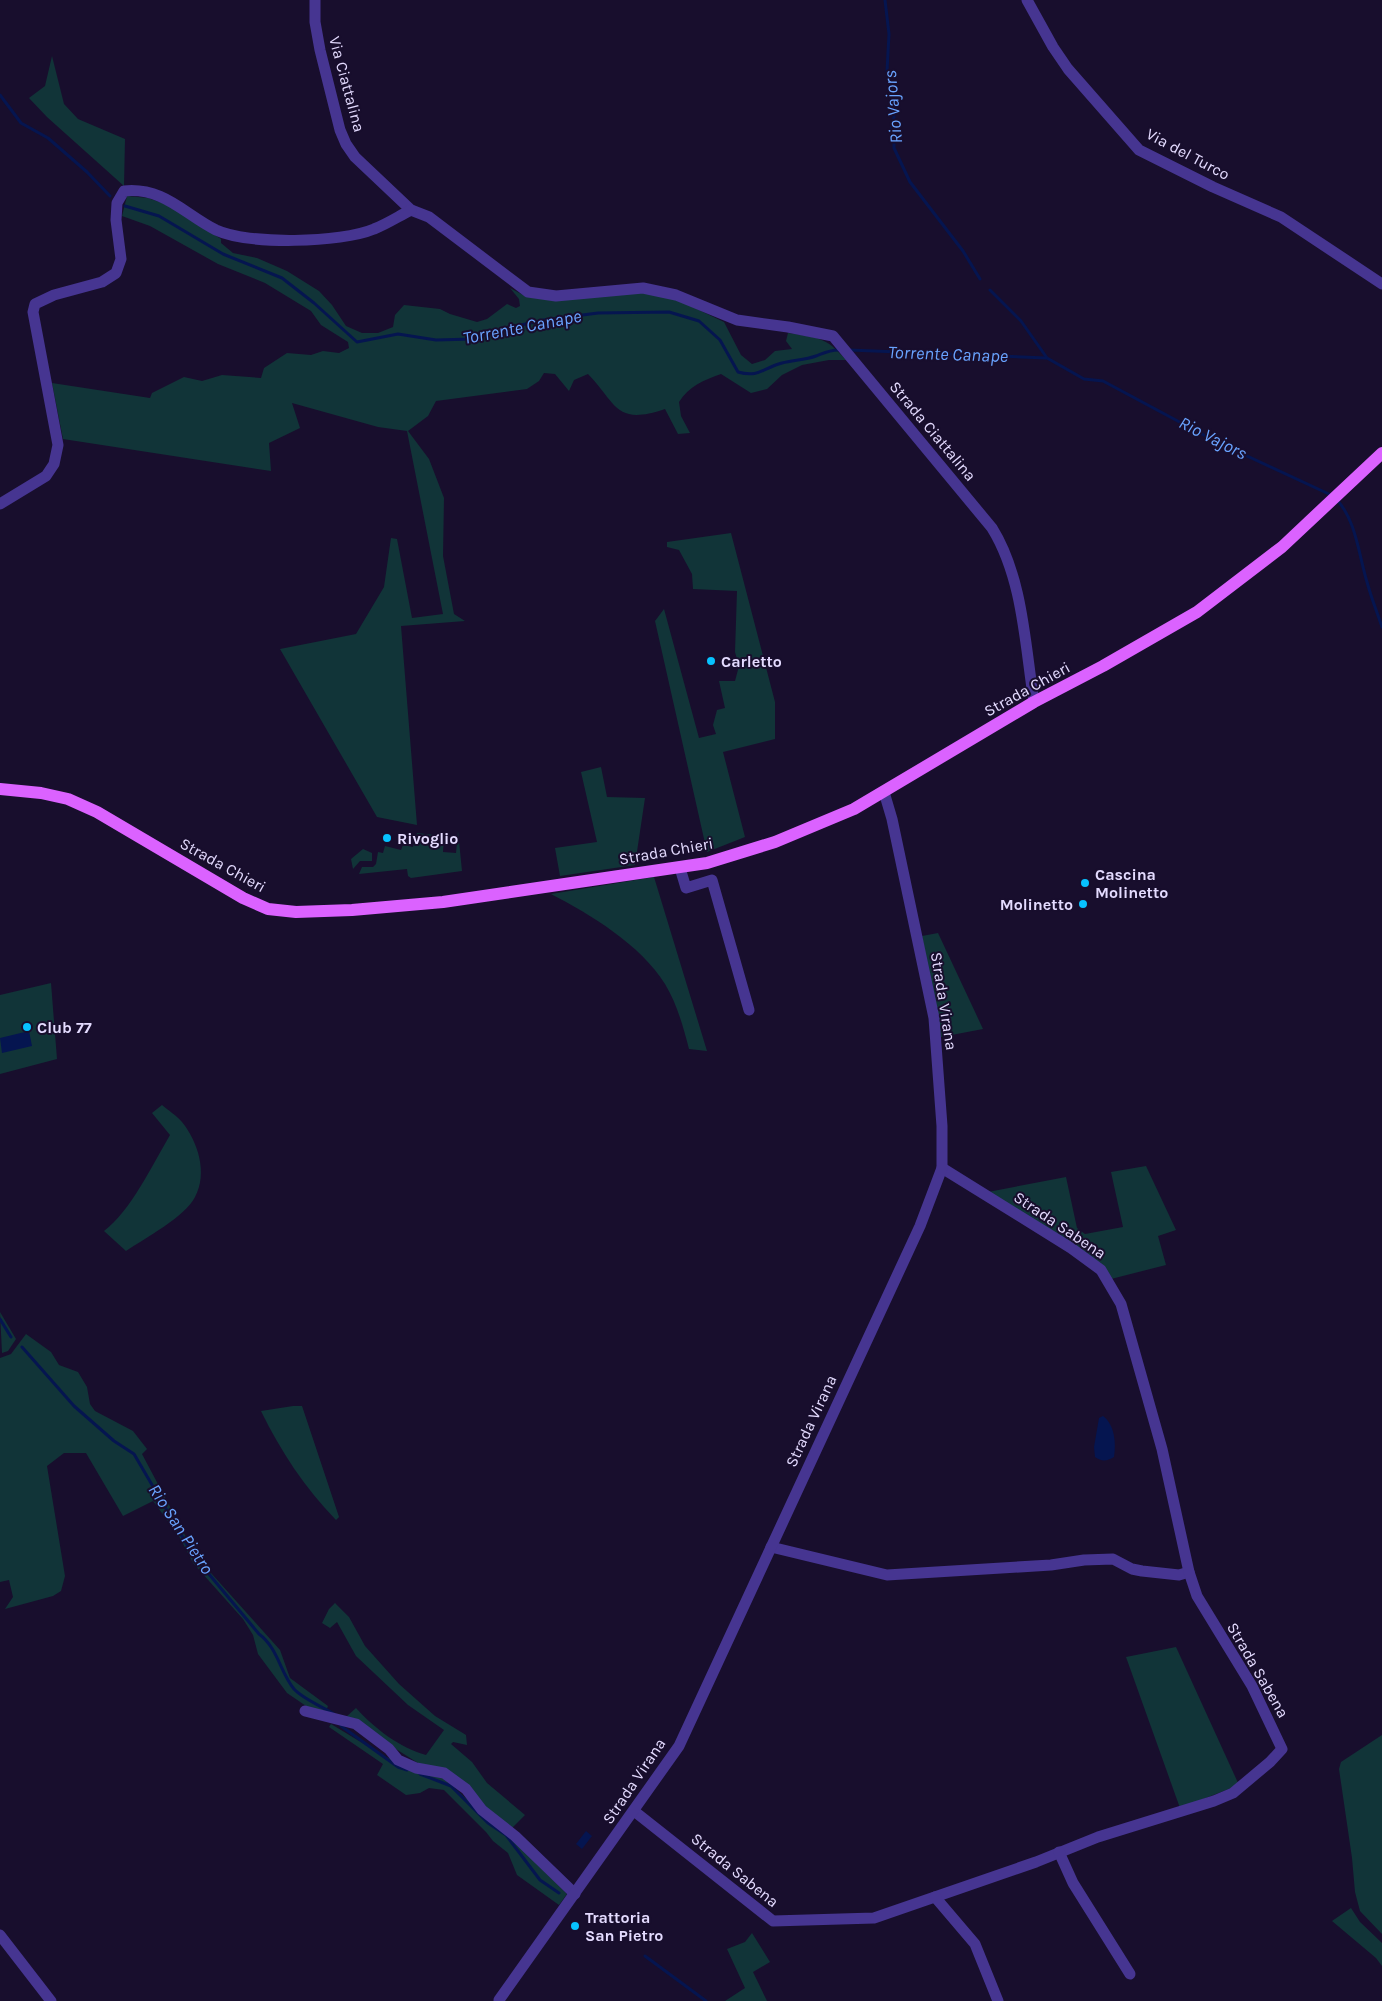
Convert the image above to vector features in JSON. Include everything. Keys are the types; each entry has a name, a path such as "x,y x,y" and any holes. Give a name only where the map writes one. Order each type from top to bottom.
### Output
{"main road":[{"name":"Strada Chieri","path":"0,789 41,793 68,799 97,812 243,898 268,909 282,912 352,910 443,902 707,863 775,842 854,809 1034,702 1103,666 1197,612 1282,547 1382,454"}],"street":[{"name":"Via Ciattalina","path":"315,0 315,22 320,50 340,130 346,144 355,157 411,210"},
{"name":"Via del Turco","path":"1027,0 1068,69 1139,150 1213,187 1282,217 1382,284"},
{"path":"0,504 46,476 54,464 58,445 33,312 34,304 54,295 102,282 116,273 121,259 116,220 118,202 124,191 140,189 177,204 217,230 244,238 334,239 373,230 411,210"},
{"name":"Strada Ciattalina","path":"411,210 429,216 528,292 556,296 643,288 676,294 737,320 833,336 992,528 1005,549 1014,582 1034,702"},
{"name":"Strada Virana","path":"498,2001 679,1746 920,1226 942,1168 942,1126 934,1018 892,819 884,792"},
{"path":"680,868 686,888 712,880 749,1010"},
{"name":"Strada Sabena","path":"634,1811 773,1921 874,1918 1098,1837 1214,1802 1233,1793 1270,1762 1282,1749 1252,1686 1197,1596 1189,1572 1162,1449 1142,1371 1122,1304 1101,1270 1071,1248 942,1168"},
{"path":"771,1547 887,1575 1052,1565 1084,1560 1113,1559 1132,1569 1142,1571 1179,1574 1189,1572"},
{"path":"305,1711 356,1724 388,1749 398,1760 416,1768 444,1774 466,1789 482,1810 515,1836 575,1894"},
{"path":"1059,1852 1073,1883 1130,1974"},
{"path":"935,1897 975,1944 998,2001"},
{"path":"0,1935 51,2001"}],"green space":[{"path":"52,56 64,104 78,119 125,139 124,186 47,117 29,98 45,86"},
{"path":"127,196 148,198 171,206 221,239 221,243 233,253 257,258 287,271 319,291 332,305 346,326 362,333 378,333 393,327 395,315 404,305 440,309 477,322 487,319 507,304 516,308 520,306 519,299 510,288 525,296 643,292 676,299 724,322 741,355 752,364 765,360 775,351 792,349 786,341 788,333 820,339 832,346 846,360 829,360 802,365 782,375 767,389 751,393 721,374 703,381 687,392 679,402 681,416 690,433 678,434 665,409 649,414 636,415 619,409 588,374 574,380 569,391 555,374 544,373 539,381 527,389 436,401 428,416 408,431 429,459 444,498 443,556 454,614 465,621 401,626 417,825 377,817 280,649 356,634 384,587 391,538 397,539 412,618 443,614 407,431 378,427 292,403 300,428 269,443 271,471 63,439 52,383 150,398 152,393 184,377 202,381 222,375 261,378 264,368 287,353 311,355 323,351 339,353 349,348 348,342 321,325 311,311 265,283 218,264 150,226 122,216"},
{"path":"731,533 775,702 775,739 723,752 745,837 707,852 655,621 664,609 699,738 716,734 713,725 717,710 725,708 719,681 735,681 739,666 735,652 737,591 693,589 692,574 679,550 667,547 667,542"},
{"path":"601,767 607,797 645,798 635,865 560,876 555,848 597,842 581,772"},
{"path":"458,831 462,871 411,878 408,876 407,869 359,874 362,867 373,867 376,864 378,852 383,853 385,846 401,850 403,845 413,847 417,833 444,836 443,852 456,853"},
{"path":"363,849 372,853 372,861 360,861 353,869 351,859"},
{"path":"654,877 707,1051 689,1049 673,999 665,984 643,956 598,921 551,894"},
{"path":"938,933 983,1029 941,1037 922,936"},
{"name":"Club 77","path":"51,983 57,1059 0,1074 0,995"},
{"path":"162,1105 182,1122 193,1139 201,1168 199,1188 190,1205 183,1212 164,1227 126,1251 104,1231 114,1223 132,1200 170,1135 152,1113"},
{"path":"1146,1166 1176,1230 1158,1236 1166,1265 1111,1279 988,1192 1066,1177 1077,1228 1085,1234 1123,1227 1111,1172"},
{"path":"0,1312 16,1339 8,1351 2,1353"},
{"path":"26,1334 51,1352 59,1365 78,1372 87,1387 90,1404 95,1411 133,1431 147,1449 142,1454 185,1535 211,1573 280,1650 290,1678 328,1706 326,1711 309,1708 287,1693 258,1654 253,1635 243,1619 193,1563 179,1536 153,1501 123,1516 86,1453 64,1453 47,1466 65,1576 61,1591 53,1596 5,1609 13,1597 9,1580 0,1582 0,1358 11,1354"},
{"path":"302,1406 339,1517 336,1520 294,1469 261,1411"},
{"path":"335,1603 349,1617 365,1646 399,1684 435,1716 466,1735 467,1745 453,1742 451,1744 472,1762 487,1783 525,1815 512,1828 495,1819 468,1788 421,1765 346,1717 356,1708 388,1736 407,1748 426,1755 444,1730 408,1705 356,1656 337,1622 330,1628 322,1623 329,1609"},
{"path":"1176,1647 1239,1785 1180,1808 1126,1657"},
{"path":"331,1724 384,1756 417,1771 439,1775 507,1834 567,1894 559,1905 517,1875 508,1853 493,1841 444,1790 429,1788 420,1793 406,1795 377,1775 383,1764 329,1727"},
{"path":"1382,1735 1382,1934 1360,1911 1355,1892 1339,1769 1341,1762"},
{"path":"1351,1908 1360,1922 1382,1943 1382,1966 1376,1958 1332,1921"},
{"path":"752,1933 770,1962 753,1972 767,2001 725,2001 745,1988 727,1949 745,1942"}],"shaded area":[{"path":"29,1031 32,1046 2,1053 0,1038"},
{"path":"1103,1416 1112,1429 1115,1446 1114,1457 1100,1460 1095,1457 1094,1447 1099,1418"},
{"path":"586,1831 592,1836 582,1849 576,1844"}],"waterway":[{"name":"Rio Vajors","path":"885,0 889,34 887,71 892,87 894,117 891,130 894,137 894,148 910,182 963,251 980,279"},
{"name":"Torrente Canape","path":"0,95 21,123 48,138 87,172 110,196"},
{"name":"Torrente Canape","path":"125,206 159,216 223,254 282,278 314,303 357,342 398,334 436,340 473,339 503,329 544,320 598,313 669,312 699,321 720,340 738,372 745,374 761,372 782,363 838,350"},
{"name":"Rio Vajors","path":"990,290 1021,321 1047,358 1084,379 1103,381 1215,441 1331,495"},
{"name":"Torrente Canape","path":"849,350 1046,358"},
{"name":"Rio Vajors","path":"1336,499 1343,507 1356,538 1369,588 1382,627"},
{"name":"Rio San Pietro","path":"0,1319 11,1337"},
{"name":"Rio San Pietro","path":"22,1347 74,1406 114,1441 134,1454 193,1555 271,1646 294,1689 334,1714"},
{"name":"Rio San Pietro","path":"341,1726 398,1767 407,1770"},
{"name":"Rio San Pietro","path":"420,1774 451,1786 488,1823 506,1835 540,1880 559,1893"},
{"name":"Rio San Pietro","path":"645,1956 706,2001"}],"place":[{"name":"Carletto","path":"711,661"},
{"name":"Rivoglio","path":"387,838"},
{"name":"Cascina Molinetto","path":"1085,883"},
{"name":"Molinetto","path":"1083,904"},
{"name":"Club 77","path":"27,1027"},
{"name":"Trattoria San Pietro","path":"575,1926"}]}
